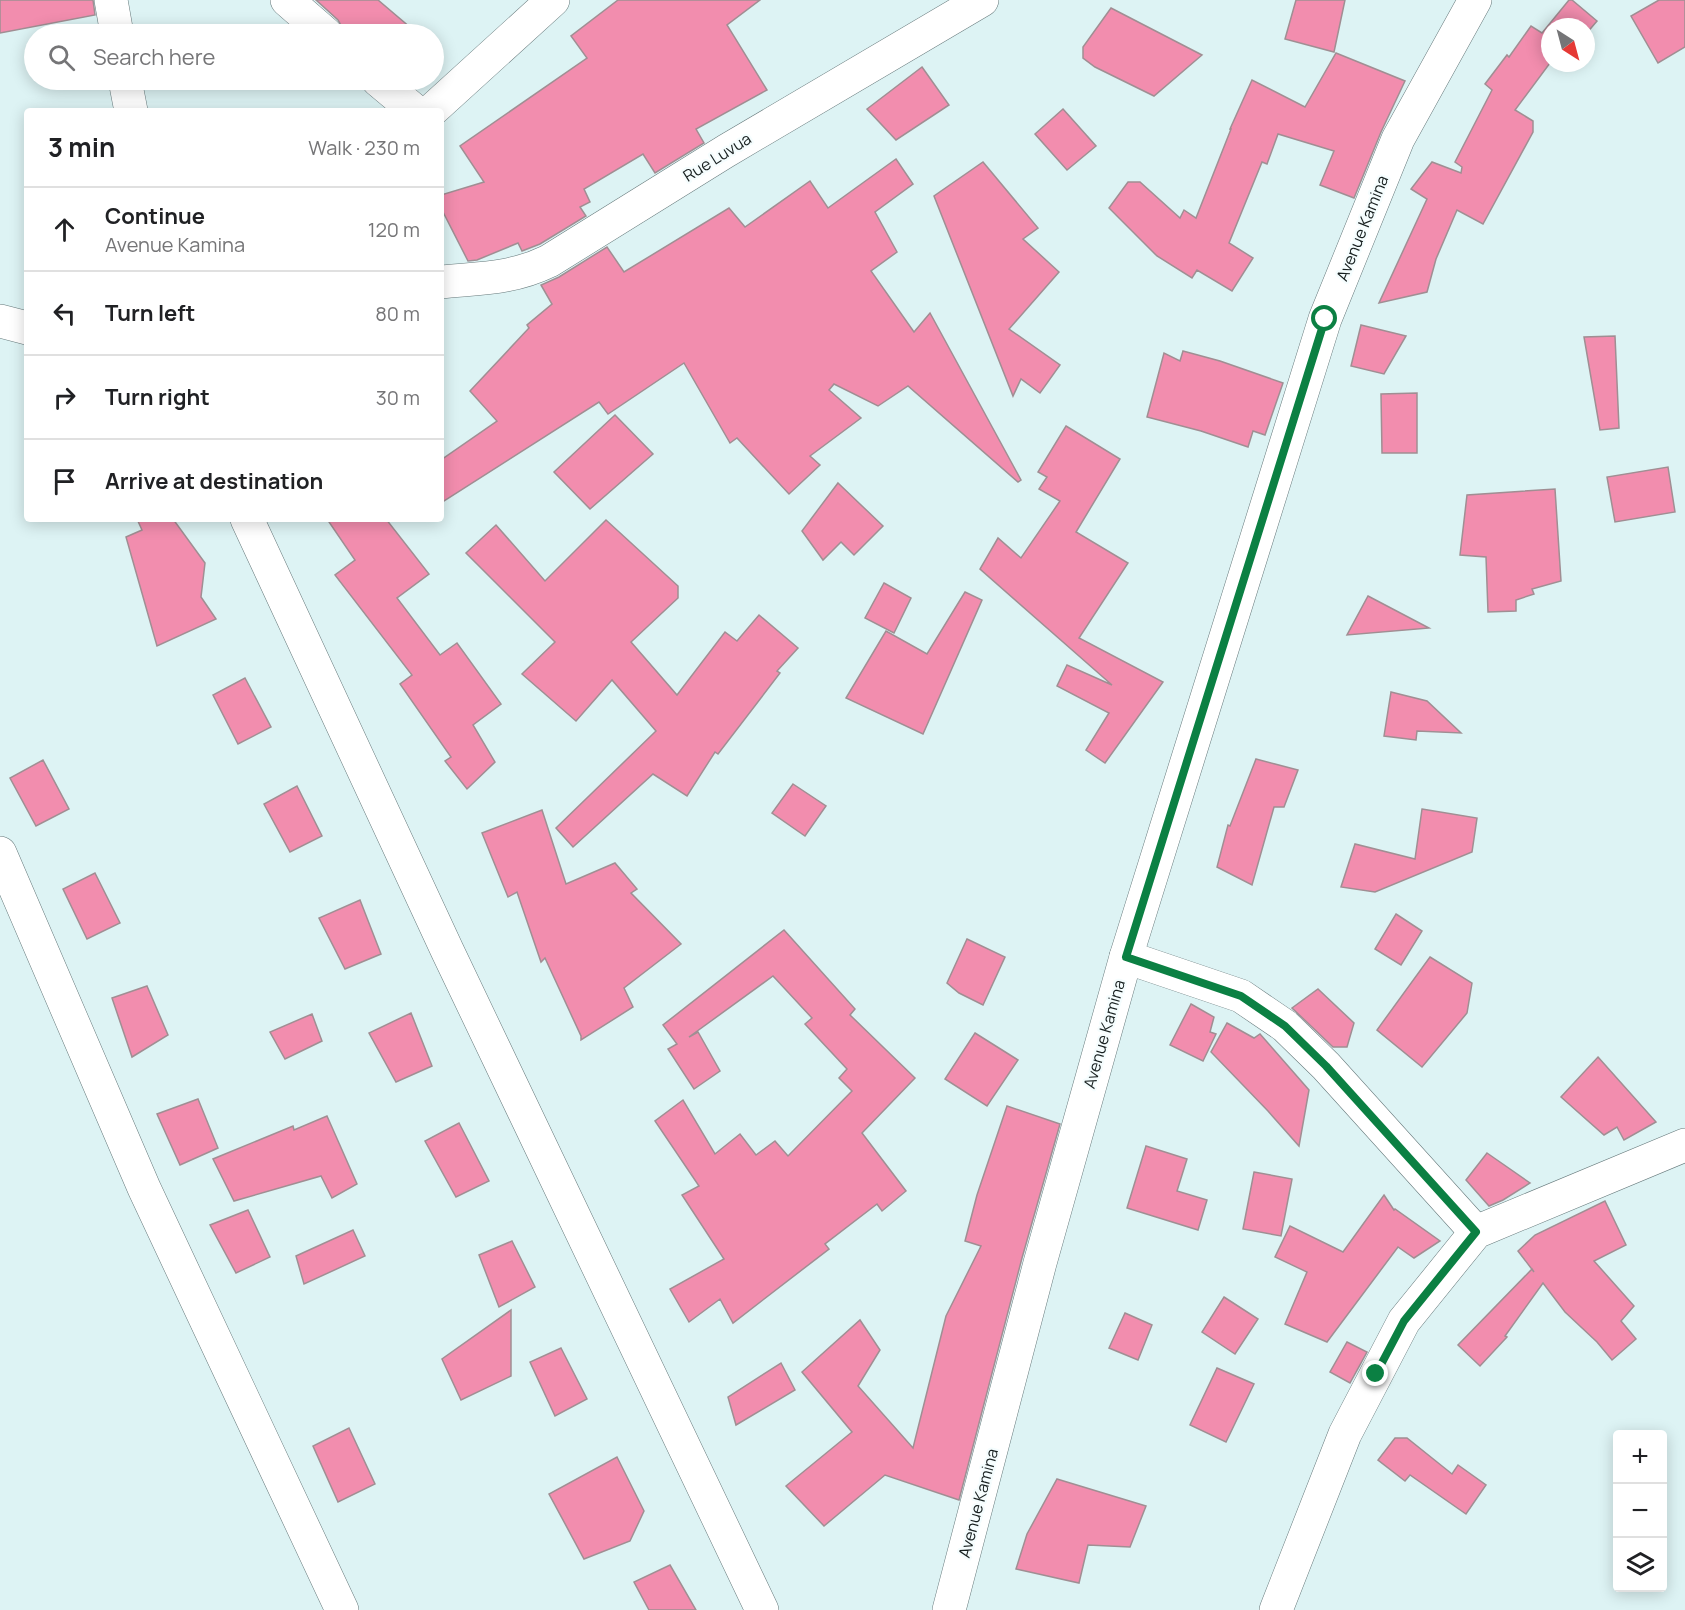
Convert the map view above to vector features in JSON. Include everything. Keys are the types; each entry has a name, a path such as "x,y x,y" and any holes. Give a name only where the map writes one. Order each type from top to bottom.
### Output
{"street":[{"path":"111,0 115,24"},
{"path":"287,0 315,24"},
{"path":"434,108 553,0"},
{"name":"Rue Luvua","path":"444,282 508,276 530,270 549,261 726,151 982,0"},
{"name":"Avenue Kamina","path":"949,1610 1041,1263 1126,957 1325,319 1398,139 1474,0"},
{"path":"127,90 130,108"},
{"path":"390,90 411,108"},
{"path":"0,321 24,327"},
{"path":"248,522 458,971 762,1610"},
{"path":"0,853 144,1188 342,1610"},
{"path":"1126,957 1241,996 1285,1026 1326,1066 1476,1232"},
{"path":"1276,1610 1345,1434 1404,1321 1476,1232 1685,1145"}],"building":[{"path":"0,0 93,0 95,15 48,24 24,24 24,28 0,33"},
{"path":"316,0 378,0 406,24 340,24"},
{"path":"618,0 760,0 727,25 767,90 696,129 704,143 655,173 643,154 584,189 590,202 580,207 586,216 540,244 522,251 518,243 477,260 468,261 444,214 444,194 484,182 460,146 587,58 571,36"},
{"path":"1296,0 1345,0 1334,52 1285,39"},
{"path":"1569,0 1572,0 1593,18 1554,18"},
{"path":"1659,0 1685,0 1685,47 1658,63 1631,16"},
{"path":"1111,8 1202,55 1154,96 1095,67 1083,58 1083,47"},
{"path":"1531,26 1541,32 1541,72 1543,72 1515,110 1533,121 1533,132 1483,224 1457,210 1436,259 1427,292 1379,303 1427,199 1411,189 1432,162 1461,173 1462,167 1455,162 1492,90 1485,84 1507,55 1509,57"},
{"path":"1336,53 1405,81 1354,198 1320,185 1334,151 1278,134 1267,164 1262,162 1229,243 1253,258 1232,291 1197,270 1192,278 1157,256 1109,208 1128,182 1140,182 1180,218 1184,210 1196,218 1230,129 1252,80 1305,107"},
{"path":"922,67 949,105 896,140 867,109"},
{"path":"1063,109 1096,146 1067,170 1035,134"},
{"path":"896,159 913,184 875,212 897,252 871,271 914,332 930,313 1021,480 1018,482 908,386 878,406 834,384 829,390 861,418 810,456 820,465 789,494 737,438 730,443 684,363 608,414 599,402 444,501 444,458 497,421 470,391 529,328 527,325 552,304 541,285 559,277 607,247 624,272 729,208 745,227 810,181 828,208"},
{"path":"983,162 1038,228 1023,239 1059,272 1009,329 1060,365 1040,393 1021,379 1013,396 934,196"},
{"path":"1361,325 1406,336 1384,374 1351,366"},
{"path":"1615,336 1619,428 1600,430 1584,337"},
{"path":"1183,351 1283,383 1265,435 1253,431 1248,447 1201,431 1147,417 1164,353 1180,361"},
{"path":"1417,393 1417,453 1382,453 1381,394"},
{"path":"615,415 653,454 590,509 554,472"},
{"path":"1066,426 1120,459 1076,532 1128,563 1079,638 1163,682 1105,763 1086,750 1109,713 1057,686 1067,665 1112,685 980,569 998,538 1021,558 1060,501 1039,489 1047,477 1038,472"},
{"path":"1668,467 1675,512 1615,522 1607,477"},
{"path":"838,483 883,526 854,555 841,542 823,560 802,531"},
{"path":"1555,489 1561,581 1532,589 1534,594 1516,600 1516,611 1488,612 1486,557 1460,555 1467,495"},
{"path":"606,520 678,586 678,598 631,642 677,695 725,632 737,641 759,615 798,648 777,671 780,673 718,754 715,752 687,796 653,774 573,847 556,828 656,731 612,680 576,721 522,674 555,642 466,553 496,525 545,581"},
{"path":"138,522 175,522 205,563 201,597 216,619 157,646 126,537 142,530"},
{"path":"329,522 388,522 429,574 397,598 440,655 457,643 501,704 473,725 495,762 467,789 445,761 451,757 400,684 412,675 335,575 355,560"},
{"path":"884,583 911,598 894,633 865,618"},
{"path":"965,592 982,600 923,734 846,698 886,631 927,654"},
{"path":"1368,596 1429,628 1347,635"},
{"path":"245,678 271,727 238,744 213,695"},
{"path":"1391,692 1427,701 1461,733 1417,731 1416,740 1384,736"},
{"path":"1256,759 1298,770 1284,807 1274,807 1252,885 1217,867 1228,825 1230,826"},
{"path":"43,760 69,809 36,826 10,778"},
{"path":"793,784 826,806 805,836 772,813"},
{"path":"297,786 322,836 290,852 264,804"},
{"path":"1422,809 1477,818 1472,852 1375,892 1341,887 1355,844 1415,859"},
{"path":"542,810 566,884 615,863 637,889 631,893 681,944 624,988 633,1007 581,1040 545,958 541,962 517,892 508,897 482,833"},
{"path":"95,873 120,923 87,939 63,889"},
{"path":"360,900 381,954 345,969 319,918"},
{"path":"1396,914 1422,931 1401,965 1375,949"},
{"path":"784,930 855,1009 850,1015 915,1078 862,1133 906,1191 882,1211 877,1204 825,1244 829,1249 733,1323 720,1299 689,1322 670,1289 724,1259 682,1195 699,1186 655,1121 683,1100 715,1154 740,1134 756,1155 775,1141 788,1156 852,1091 839,1078 847,1069 805,1024 812,1018 773,976 689,1037 698,1032 720,1071 694,1089 668,1049 677,1044 663,1025"},
{"path":"967,939 1005,957 983,1005 959,993 947,983"},
{"path":"1430,957 1472,983 1467,1013 1422,1067 1377,1030"},
{"path":"147,986 168,1035 132,1057 112,998"},
{"path":"1318,989 1354,1023 1347,1047 1333,1047 1292,1008"},
{"path":"1191,1004 1214,1017 1210,1032 1216,1034 1203,1061 1170,1045"},
{"path":"411,1013 432,1066 396,1082 369,1033"},
{"path":"312,1014 322,1041 285,1059 270,1032"},
{"path":"1227,1023 1254,1038 1260,1034 1309,1090 1299,1146 1211,1052"},
{"path":"975,1033 1018,1060 987,1106 945,1079"},
{"path":"1598,1057 1656,1122 1624,1140 1617,1127 1604,1135 1561,1097"},
{"path":"198,1099 218,1148 180,1165 157,1114"},
{"path":"1007,1106 1060,1124 1022,1258 959,1500 885,1475 824,1526 786,1486 852,1432 802,1372 860,1320 880,1350 858,1386 913,1448 946,1316 981,1246 965,1241 977,1195"},
{"path":"327,1116 357,1184 332,1198 321,1176 234,1201 213,1159 293,1126 294,1130"},
{"path":"459,1123 489,1181 456,1197 425,1141"},
{"path":"1146,1146 1187,1159 1177,1191 1207,1200 1198,1230 1127,1208"},
{"path":"1487,1153 1530,1183 1489,1206 1466,1180"},
{"path":"1254,1172 1292,1179 1281,1236 1243,1229"},
{"path":"1384,1195 1394,1210 1440,1241 1414,1258 1398,1247 1327,1342 1285,1324 1307,1272 1275,1257 1290,1226 1343,1252"},
{"path":"1605,1201 1626,1245 1594,1261 1634,1306 1621,1321 1636,1339 1612,1360 1597,1342 1565,1312 1543,1283 1505,1336 1507,1337 1480,1366 1458,1345 1532,1269 1518,1251 1535,1235"},
{"path":"248,1210 270,1257 236,1273 210,1225"},
{"path":"353,1230 365,1256 304,1284 296,1256"},
{"path":"512,1241 535,1287 499,1307 479,1255"},
{"path":"1224,1297 1258,1319 1235,1354 1202,1332"},
{"path":"511,1310 511,1376 461,1400 442,1359"},
{"path":"1125,1313 1152,1325 1138,1360 1109,1348"},
{"path":"1347,1342 1367,1352 1350,1383 1330,1372"},
{"path":"561,1348 587,1399 555,1416 530,1362"},
{"path":"781,1363 795,1390 736,1425 728,1397"},
{"path":"1217,1368 1254,1384 1226,1442 1190,1425"},
{"path":"349,1428 375,1484 338,1502 313,1446"},
{"path":"1395,1438 1407,1438 1452,1474 1458,1465 1486,1485 1466,1514 1410,1475 1405,1481 1378,1460"},
{"path":"617,1457 644,1511 630,1541 584,1559 549,1494"},
{"path":"1057,1479 1146,1506 1130,1547 1088,1545 1079,1583 1016,1569 1027,1534"},
{"path":"670,1565 696,1610 649,1610 634,1582"}],"route":[{"path":"1325,319 1126,957 1241,996 1285,1026 1326,1066 1476,1232 1404,1321 1376,1374"}]}
